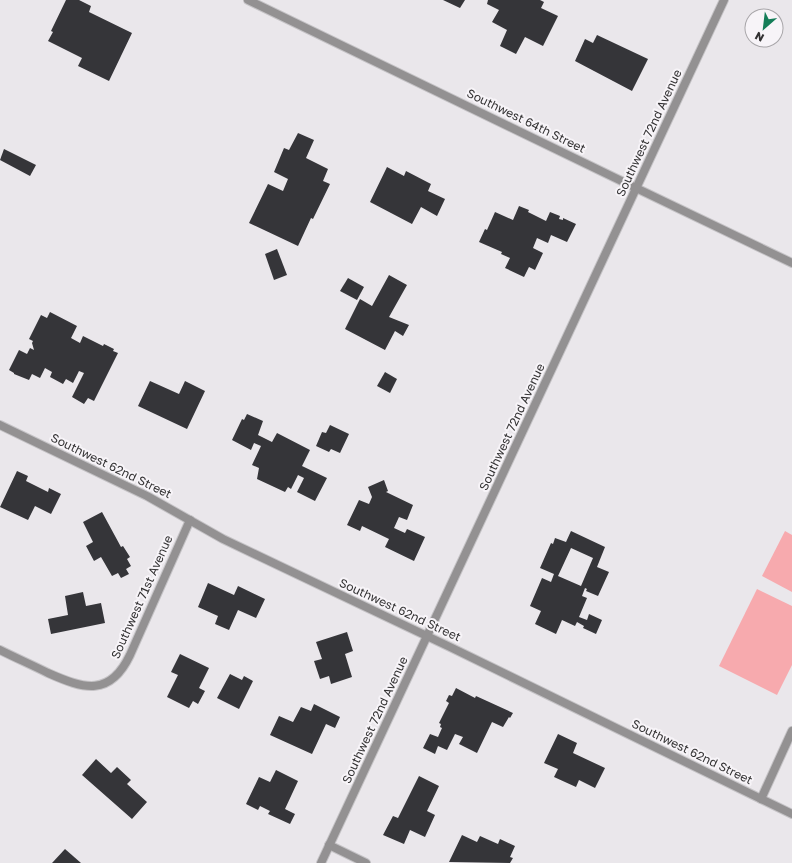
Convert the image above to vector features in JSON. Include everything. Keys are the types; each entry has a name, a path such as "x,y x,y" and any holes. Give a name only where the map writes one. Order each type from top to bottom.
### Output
{"street":[{"name":"Southwest 64th Street","path":"248,0 792,263"},
{"name":"Southwest 72nd Avenue","path":"321,863 428,637 724,0"},
{"name":"Southwest 62nd Street","path":"0,425 147,496 223,539 792,814"},
{"name":"Southwest 71st Avenue","path":"0,650 77,685 96,686 112,680 122,670 130,655 190,520"},
{"path":"761,800 792,731"},
{"path":"329,845 366,863"}],"shaded area":[{"path":"785,531 792,535 792,592 762,576"},
{"path":"757,589 792,606 792,665 777,695 719,666"}],"building":[{"path":"66,0 79,0 91,6 89,12 132,33 109,81 78,66 82,58 48,41 53,32 51,31"},
{"path":"443,0 465,0 460,8"},
{"path":"488,0 540,0 544,2 541,8 558,16 543,46 525,37 516,54 500,46 507,30 492,22 499,10 487,4"},
{"path":"597,35 648,59 632,91 575,61 585,39 593,43"},
{"path":"298,133 314,140 306,158 328,169 323,181 330,184 313,219 311,218 298,246 249,223 268,184 283,191 288,179 274,172 284,148 289,150"},
{"path":"4,149 36,165 30,176 0,160"},
{"path":"387,167 404,176 406,171 431,184 428,191 445,199 437,216 421,207 412,224 370,202"},
{"path":"519,206 529,210 528,212 546,221 550,212 560,216 559,219 563,220 563,218 576,224 567,242 551,235 548,243 537,238 533,248 543,253 535,270 529,267 524,277 505,268 510,258 501,254 502,252 479,242 485,229 487,230 495,212 513,220"},
{"path":"277,249 287,275 274,280 265,254"},
{"path":"389,275 407,285 389,317 409,325 403,336 395,331 385,350 345,329 360,299 372,306"},
{"path":"348,278 364,287 357,300 340,291"},
{"path":"50,312 77,326 71,338 80,343 83,336 103,346 104,344 114,349 113,351 118,353 94,401 88,398 84,404 72,397 84,373 79,371 73,383 66,379 63,384 50,377 52,372 45,368 40,378 32,374 29,380 14,374 9,370 19,350 27,354 30,348 34,350 32,343 33,341 29,339 41,315 47,318"},
{"path":"385,372 397,379 390,393 377,386"},
{"path":"150,381 179,394 185,381 205,391 187,429 138,406"},
{"path":"247,414 263,421 258,435 272,442 277,433 310,450 302,466 327,478 315,501 297,492 304,478 298,475 291,489 288,487 285,492 257,479 259,468 252,465 261,446 254,443 251,450 232,440 242,419 244,420"},
{"path":"330,425 349,434 340,453 331,449 329,452 316,446 322,432 326,433"},
{"path":"17,471 28,476 26,481 48,492 49,488 61,494 51,514 35,506 28,520 0,507"},
{"path":"384,480 388,491 386,492 413,505 407,520 399,517 394,528 405,533 407,529 425,537 414,561 385,547 389,539 362,526 360,531 347,525 359,500 369,504 372,497 368,487"},
{"path":"102,512 121,547 123,546 130,557 127,559 131,566 126,569 129,574 121,578 118,573 112,576 101,557 94,561 86,546 93,542 83,522"},
{"path":"571,531 605,547 597,567 609,572 598,596 586,591 587,589 585,588 582,596 587,598 579,617 587,620 589,614 602,620 596,634 583,628 584,626 577,622 575,626 562,620 556,634 535,624 541,611 530,606 542,578 551,582 554,574 540,568 551,543 553,544 555,538 566,542","holes":["571,548 593,558 581,586 558,576"]},
{"path":"208,583 234,595 238,586 265,599 256,618 238,610 229,630 215,624 218,616 198,607"},
{"path":"83,592 86,606 101,603 105,623 51,634 48,619 68,615 65,596"},
{"path":"347,632 353,651 345,654 352,677 331,684 329,676 320,679 314,661 322,659 316,642"},
{"path":"180,654 209,668 199,688 205,691 198,704 193,701 189,708 167,697 178,675 171,672"},
{"path":"230,674 242,680 244,676 253,681 239,709 217,698"},
{"path":"456,688 475,698 476,696 513,713 503,727 492,722 477,753 459,744 463,737 455,734 447,750 438,746 435,754 423,748 430,734 438,737 442,728 440,727 441,724 439,723 449,703 446,701 449,695 452,696"},
{"path":"314,704 340,717 335,728 326,724 312,754 270,735 279,716 293,722 301,707 311,711"},
{"path":"558,734 577,743 573,753 605,768 595,788 579,780 576,787 554,777 558,769 544,763"},
{"path":"96,759 111,773 117,767 131,780 127,784 147,802 132,819 82,775"},
{"path":"276,770 298,781 285,809 295,814 290,824 268,814 270,811 260,806 258,810 246,804 259,777 270,782"},
{"path":"419,776 439,786 427,811 435,815 425,837 410,830 404,844 383,835 393,816 398,818"},
{"path":"462,835 477,842 480,836 498,844 500,839 515,846 510,857 513,858 510,863 449,862"},
{"path":"65,849 81,863 52,863"}]}
